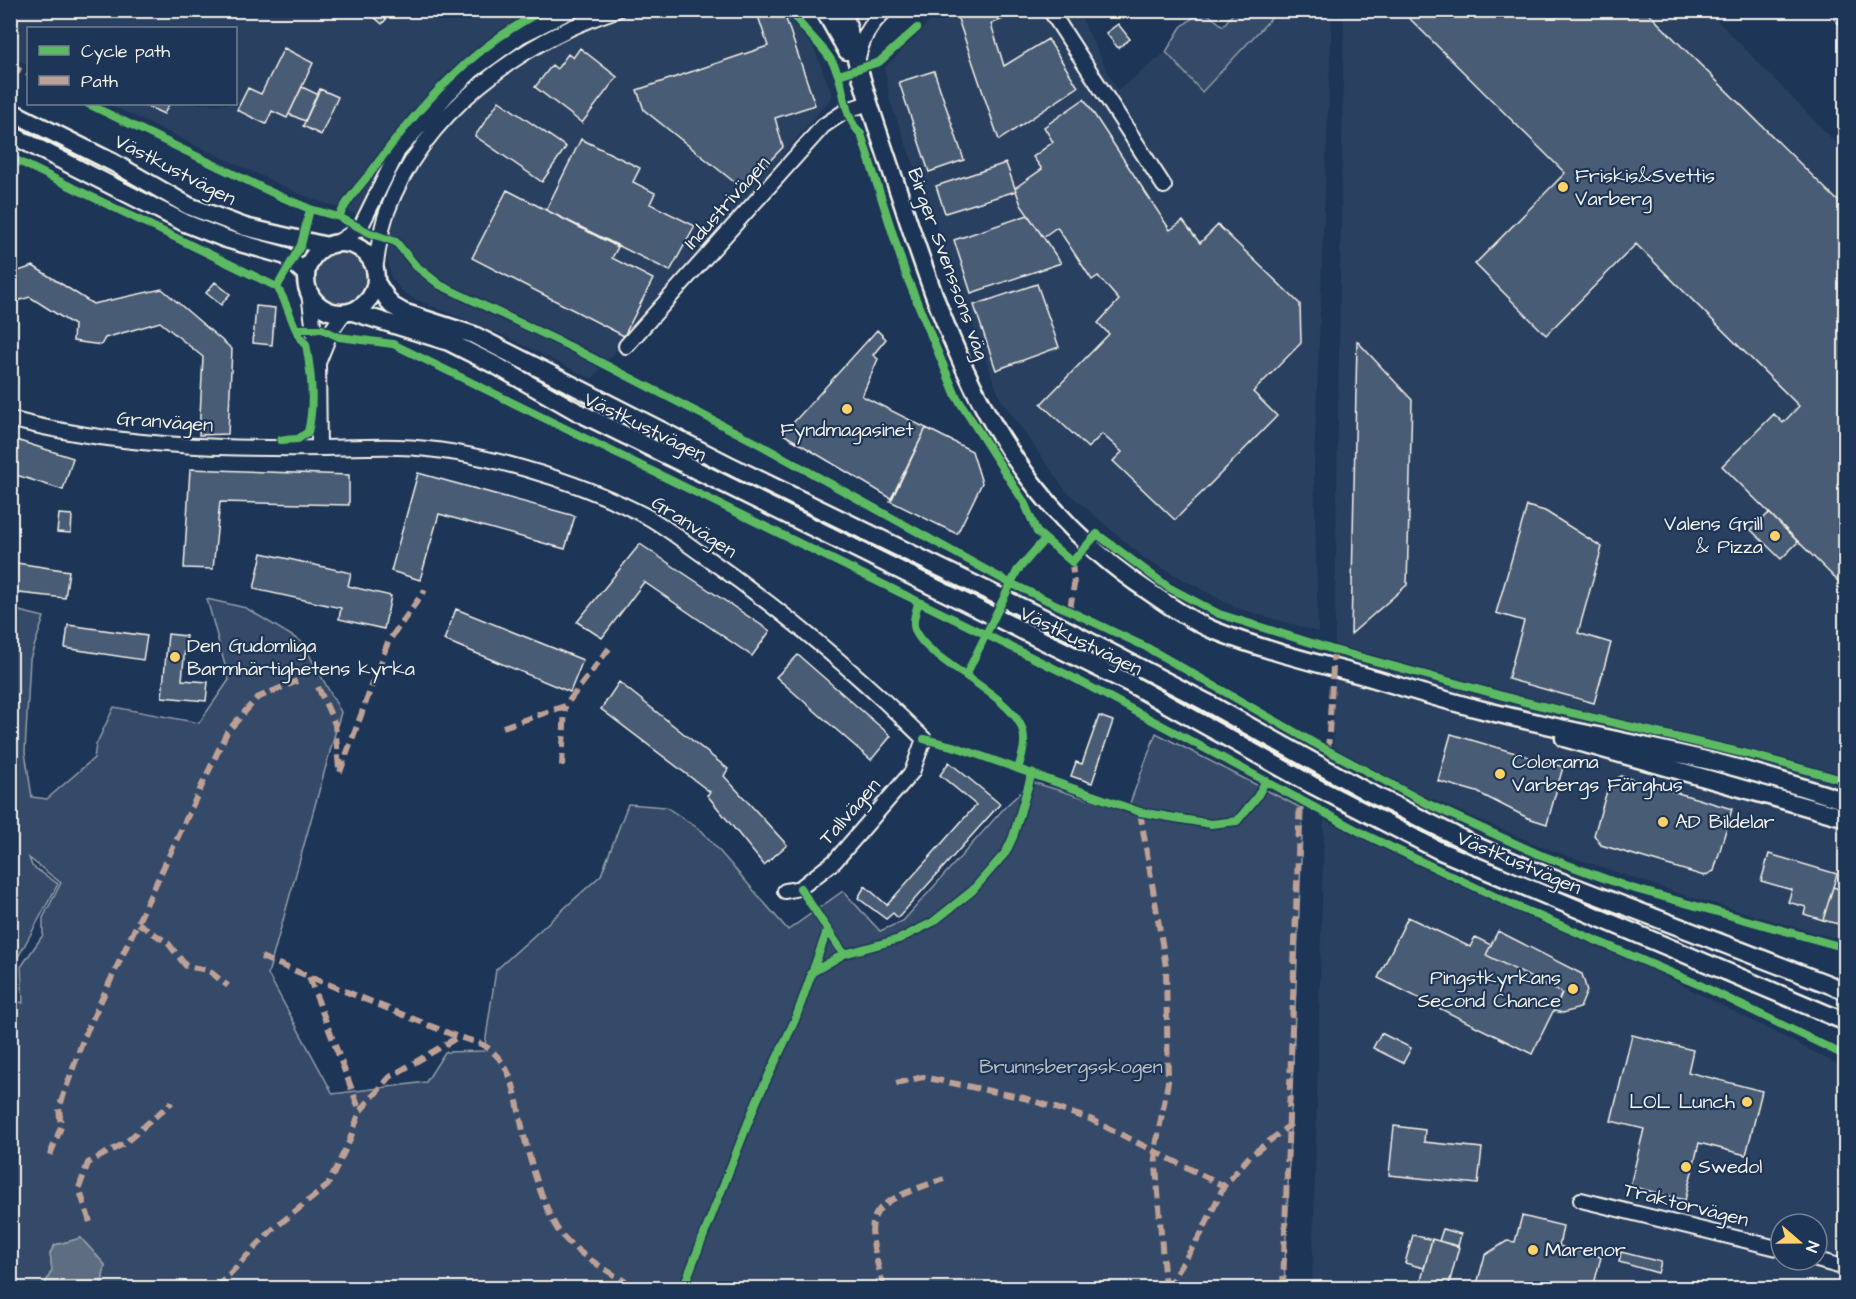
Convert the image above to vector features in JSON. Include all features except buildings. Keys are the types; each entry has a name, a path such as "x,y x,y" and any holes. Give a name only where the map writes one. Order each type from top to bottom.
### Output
{"street":[{"path":"319,448 318,363 306,274 313,257 360,228 398,151 448,94 473,70 520,36 572,10"},
{"path":"318,363 330,333 348,313 369,300 376,276 381,236 395,193 423,147 443,122 481,85 528,51 591,19 617,10"},
{"name":"Birger Svenssons väg","path":"824,10 857,68"},
{"name":"Birger Svenssons väg","path":"844,10 857,68 940,316 965,374 1006,447 1056,513 1087,544 1166,604 1211,629 1266,649 1484,710 1713,762 1845,801"},
{"path":"857,68 865,34 873,22 886,10"},
{"path":"1050,10 1164,186"},
{"name":"Industrivägen","path":"626,346 823,126 847,110 869,103"},
{"name":"Västkustvägen","path":"10,111 114,163 189,206 245,227 331,245"},
{"name":"Västkustvägen","path":"10,134 111,183 185,223 226,239 280,253 292,260 306,274"},
{"path":"331,245 358,248 367,255 376,276"},
{"name":"Västkustvägen","path":"376,276 391,305 403,312 474,335 729,465 1054,623 1454,836 1544,875 1845,991"},
{"path":"309,293 320,307 348,313"},
{"name":"Västkustvägen","path":"348,313 449,342 497,366 576,411 1131,684 1322,790 1438,850 1845,1022"},
{"name":"Granvägen","path":"10,419 82,435 169,444 319,448 398,447 446,451 550,477 645,516 730,574 824,648 924,739"},
{"name":"Birger Svenssons väg","path":"1484,710 1593,748 1845,818"},
{"name":"Tallvägen","path":"785,891 800,888 835,861 912,772 924,739"},
{"name":"Västkustvägen","path":"1773,991 1845,1012"},
{"name":"Traktorvägen","path":"1581,1200 1769,1247"},
{"path":"1829,1263 1845,1268"}],"shaded area":[{"path":"1290,10 1332,11 1314,466 1318,632 1234,607 1144,558 1065,490 1000,398 890,101 885,68 929,22 920,11 1078,11 1117,91 1166,52 1202,92 1276,13"},
{"path":"10,11 799,11 833,96 592,379 507,337 412,298 401,290 391,277 388,262 389,226 302,195 110,105 237,105 237,27 27,27 27,64 11,56"},
{"path":"1344,11 1708,11 1845,152 1845,941 1687,896 1545,848 1333,756"},
{"path":"1324,820 1555,929 1613,950 1845,1068 1846,1241 1834,1288 1312,1288"},
{"path":"81,1238 105,1265 101,1288 43,1288 52,1270 50,1253 55,1245"}],"green space":[{"path":"1203,10 1223,26 1235,11 1290,11 1276,13 1202,92 1166,52 1181,27"},
{"path":"342,250 353,252 362,258 368,267 370,278 368,289 362,298 353,304 342,306 331,304 322,298 316,289 314,278 316,267 322,258 331,252"},
{"name":"Brunnsbergsskogen","path":"207,599 246,608 302,642 341,712 268,974 333,1094 426,1082 445,1052 484,1051 496,970 601,875 628,804 666,807 702,831 788,930 843,891 880,931 903,921 1006,806 1032,782 1127,811 1156,733 1303,809 1284,1288 777,1288 780,1284 757,1288 101,1288 105,1265 81,1238 55,1245 50,1253 52,1270 43,1288 11,1288 10,999 23,1003 21,967 43,935 43,918 61,883 29,858 32,866 58,884 16,961 11,965 11,609 44,617 30,659 25,752 32,797 47,799 94,758 96,745 114,707 199,723 229,680"}],"railway":[{"path":"1829,10 1846,27"}],"marked path":[{"path":"10,66 27,74"},
{"path":"1070,609 1074,585 1072,562"},
{"path":"340,772 388,642 425,590"},
{"path":"503,727 565,706 611,646"},
{"path":"1328,751 1334,650"},
{"path":"50,1155 61,1127 59,1108 84,1037 227,732 257,698 297,681"},
{"path":"318,687 335,724 339,769"},
{"path":"562,766 565,706"},
{"path":"1283,1288 1300,797"},
{"path":"1140,812 1166,967 1168,1082 1155,1151 1165,1288"},
{"path":"138,923 168,943 186,966 208,970 228,986"},
{"path":"261,957 491,1050 502,1062 511,1079 532,1166 555,1225 577,1250 635,1288"},
{"path":"309,977 360,1111"},
{"path":"216,1288 272,1230 328,1185 349,1142 360,1111 390,1077 458,1037"},
{"path":"896,1083 923,1077 1024,1098 1090,1119 1224,1186"},
{"path":"90,1222 79,1188 88,1163 125,1143 172,1102"},
{"path":"1167,1288 1201,1234 1224,1186 1249,1157 1291,1124"},
{"path":"884,1288 873,1241 872,1226 876,1214 884,1205 898,1196 944,1179"},
{"path":"1839,1288 1846,1261"}],"cycle path":[{"path":"90,105 277,195 310,209 339,217 349,199 408,124 448,80 493,42 544,10"},
{"path":"791,10 830,58 838,74 850,119 861,134 906,275 956,396 1024,502 1037,532 1072,562 1097,534 1168,587 1219,614 1334,650 1521,701 1756,756 1846,781"},
{"path":"839,75 879,62 917,28"},
{"path":"10,157 277,287 298,333 306,344 312,388 308,432 298,439 281,440"},
{"path":"277,287 301,245 310,209"},
{"path":"339,217 370,233 396,242 416,266 440,285 569,346 757,443 1006,581 1146,647 1314,743 1428,804 1538,854 1628,887 1846,948"},
{"path":"297,329 322,329 339,337 393,344 1068,675 1366,835 1513,905 1700,985 1846,1056"},
{"path":"966,675 1017,571 1044,540"},
{"path":"918,603 914,625 919,637 930,649 999,701 1013,714 1022,728 1024,744 1018,769"},
{"path":"924,739 956,747 1140,812 1211,824 1237,821 1257,797 1266,780"},
{"path":"811,973 844,954 899,939 933,922 972,891 1006,852 1013,837 1032,773"},
{"path":"800,888 844,954"},
{"path":"683,1288 757,1100 795,1020 827,931"}],"place":[{"name":"Friskis&Svettis Varberg","path":"1563,187"},
{"name":"Fyndmagasinet","path":"847,409"},
{"name":"Valens Grill & Pizza","path":"1775,536"},
{"name":"Den Gudomliga Barmhärtighetens kyrka","path":"175,657"},
{"name":"Colorama Varbergs Färghus","path":"1500,774"},
{"name":"AD Bildelar","path":"1663,822"},
{"name":"Pingstkyrkans Second Chance","path":"1573,989"},
{"name":"LOL Lunch","path":"1747,1102"},
{"name":"Swedol","path":"1686,1167"},
{"name":"Marenor","path":"1533,1250"}]}
